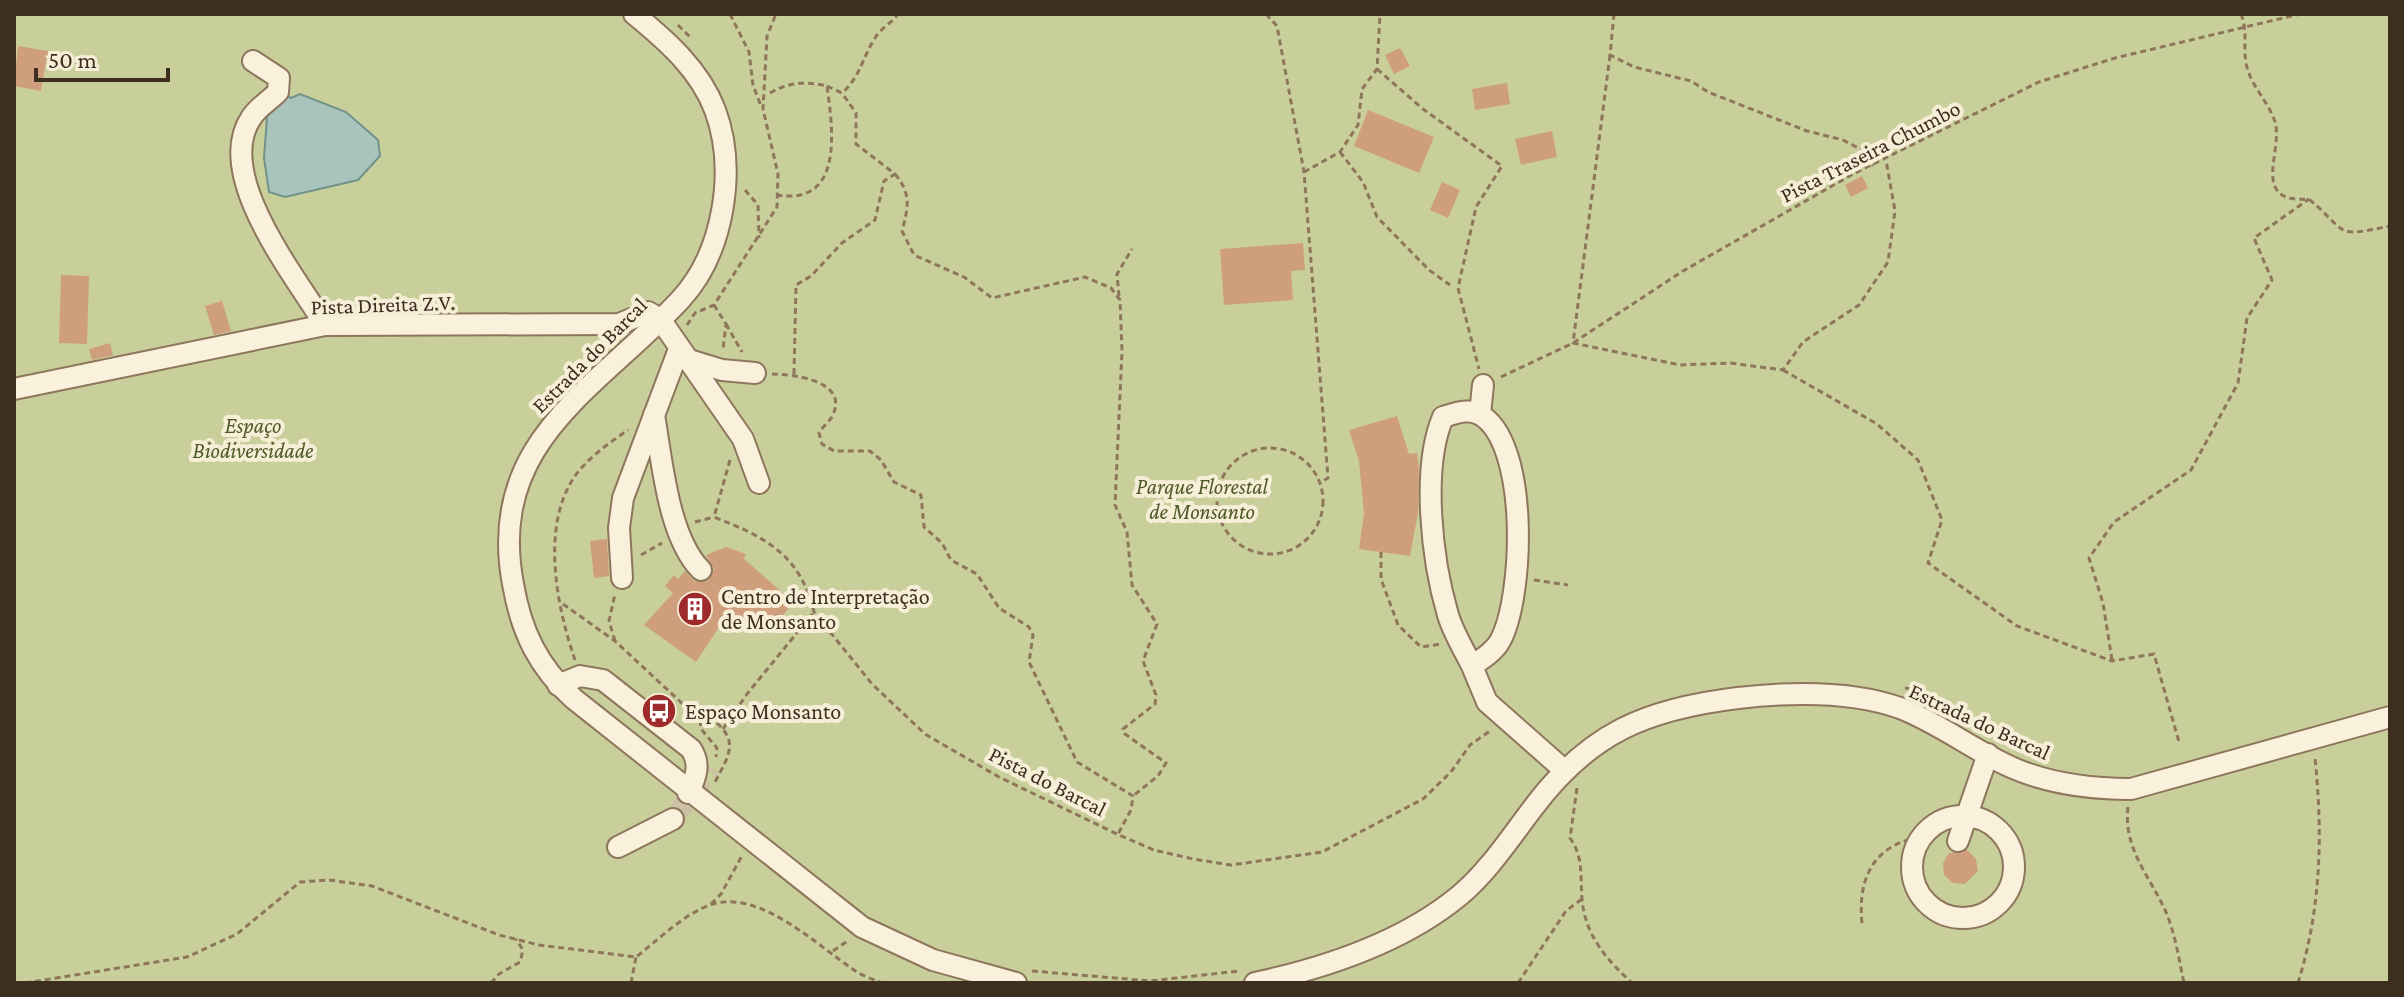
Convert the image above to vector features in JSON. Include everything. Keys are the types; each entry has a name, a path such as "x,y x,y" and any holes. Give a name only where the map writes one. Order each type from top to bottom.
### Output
{"street":[{"name":"Estrada do Barcal","path":"634,14 679,52 715,109 724,160 719,225 683,297 556,417 521,472 508,535 511,578 528,642 558,685 688,793 862,927 933,960 1016,983"},
{"path":"253,61 279,78 278,92 250,118 242,144 241,170 257,213 325,325"},
{"name":"Pista Direita Z.V.","path":"14,389 325,325 619,324 648,312 660,319"},
{"path":"660,319 685,347 743,439 759,483"},
{"path":"685,347 722,370 759,373"},
{"path":"622,578 620,514 654,411 685,347"},
{"path":"1472,666 1499,643 1514,577 1519,531 1517,489 1510,462 1480,414 1483,385"},
{"path":"654,411 671,509 692,561 701,570"},
{"path":"1480,414 1466,411 1443,417 1433,441 1431,471 1437,557 1448,617 1487,702 1564,770"},
{"path":"558,685 580,676 603,680 691,749 697,764 696,779 688,793"},
{"name":"Estrada do Barcal","path":"1255,983 1330,962 1387,940 1435,915 1483,873 1564,770 1594,743 1664,710 1785,695 1830,695 1898,708 2022,772 2093,789 2131,789 2390,717"},
{"path":"1958,841 1988,754"},
{"path":"1965,816 1984,820 1999,830 2012,855 2012,883 2003,899 1988,911 1971,917 1952,916 1934,909 1921,896 1914,879 1912,860 1918,842 1930,828 1947,818 1965,816"},
{"path":"618,847 673,819"}],"path":[{"path":"685,347 695,313 714,305 777,207 778,174 763,109 753,85 749,52 730,14"},
{"path":"763,109 767,36 776,14"},
{"path":"842,93 858,78 875,38 898,14"},
{"path":"1266,14 1277,26 1304,172 1328,478 1320,483"},
{"path":"1304,172 1340,152 1358,125 1364,82 1377,69 1380,14"},
{"path":"1614,14 1573,343 1680,365 1730,363 1783,370 1877,424 1918,460 1942,520 1928,563 2017,626 2112,661 2154,654 2179,742"},
{"path":"2241,14 2247,27 2246,64 2258,93 2276,122 2272,178 2278,191 2295,200 2309,199"},
{"name":"Pista Traseira Chumbo","path":"1483,385 1573,343 1683,271 1873,166 2039,82 2115,58 2300,14"},
{"path":"1610,55 1634,67 1691,81 1708,92 1807,131 1843,140 1862,150 1873,166"},
{"path":"1377,69 1423,109 1502,166 1476,207 1458,288 1483,385"},
{"path":"770,93 782,86 810,82 842,93 856,113 856,144 895,174 906,187 909,202 902,231 914,255 964,277 992,298 1026,293 1085,277 1111,288 1120,300"},
{"path":"777,195 801,198 812,193 824,177 831,138 827,86"},
{"path":"1340,152 1363,182 1377,217 1429,270 1450,285"},
{"path":"1783,370 1803,342 1859,305 1888,262 1895,211 1886,160"},
{"path":"794,375 796,285 811,276 842,243 875,220 884,181 895,174"},
{"path":"2309,199 2336,229 2355,233 2390,226"},
{"path":"2112,661 2103,603 2089,558 2114,522 2191,470 2238,383 2247,318 2272,280 2254,238 2309,199"},
{"path":"1118,834 1131,810 1133,796 1158,776 1166,763 1125,734 1123,729 1155,704 1156,695 1143,661 1157,624 1132,585 1127,532 1115,505 1122,351 1117,274 1132,249"},
{"path":"714,305 743,354"},
{"path":"722,370 726,324"},
{"path":"759,373 794,375 821,383 833,395 835,411 819,433 822,444 834,451 862,450 876,455 894,482 921,495 924,527 942,543 951,560 977,574 999,608 1029,627 1033,635 1029,662 1077,762 1133,796"},
{"path":"580,676 561,603 555,550 559,513 573,478 591,459 654,411"},
{"name":"Pista do Barcal","path":"743,439 727,466 714,517 761,535 780,551 810,594 814,612 872,684 925,734 999,777 1154,850 1231,865 1322,852 1423,799 1451,772 1470,745 1506,719"},
{"path":"1258,449 1295,454 1314,471 1320,483 1323,495 1320,520 1314,532 1295,548 1282,553 1257,553 1235,540 1220,519 1217,494 1226,471 1235,461 1258,449"},
{"path":"1381,552 1381,579 1398,625 1421,647 1459,640"},
{"path":"1514,577 1568,585"},
{"path":"561,603 615,641 700,720 708,716 723,729 731,743 730,753 715,781"},
{"path":"723,729 747,694 814,612"},
{"path":"2298,983 2313,929 2320,875 2319,798 2313,739"},
{"path":"1564,770 1575,777 1577,788 1570,838 1578,850 1582,899 1591,938 1632,983"},
{"path":"2131,789 2126,829 2132,851 2166,913 2184,983"},
{"path":"1862,923 1860,901 1866,872 1875,859 1899,842 1911,839 1918,842"},
{"path":"25,983 187,957 237,934 300,882 329,880 372,886 516,939 636,957 711,904 721,894 745,850"},
{"path":"1518,983 1566,911 1582,899"},
{"path":"711,904 746,904 775,916 833,951 855,971 882,983"},
{"path":"491,983 499,974 520,962 523,950 516,939"},
{"path":"631,983 636,957"}],"green space":[{"name":"Parque Florestal de Monsanto","path":"14,14 2390,14 2390,983 14,983"}],"water":[{"path":"286,94 291,98 300,94 346,112 378,140 380,156 358,180 285,197 269,192 264,158 267,118 263,112"}],"building":[{"path":"18,46 48,51 41,91 14,86"},
{"path":"1400,48 1410,66 1394,74 1385,55"},
{"path":"1507,83 1510,104 1475,110 1472,89"},
{"path":"1368,110 1434,137 1419,173 1354,146"},
{"path":"1552,131 1557,157 1521,165 1515,139"},
{"path":"1862,176 1868,188 1851,197 1845,185"},
{"path":"1442,182 1460,190 1448,218 1430,210"},
{"path":"1303,243 1305,270 1291,271 1293,300 1224,305 1220,249"},
{"path":"61,275 89,276 87,344 59,343"},
{"path":"222,301 231,331 214,335 205,306"},
{"path":"110,343 113,355 92,360 89,349"},
{"path":"1397,416 1409,454 1417,453 1419,467 1418,513 1410,556 1359,549 1364,513 1359,461 1349,430"},
{"path":"607,539 609,576 594,578 590,541"},
{"name":"Centro de Interpretação de Monsanto","path":"726,547 746,554 744,559 793,602 773,630 729,612 696,662 644,625 673,593 665,586 674,575 678,579 685,571 695,582 708,581 714,569 706,555"},
{"path":"1967,850 1976,859 1978,871 1965,884 1953,883 1944,875 1943,863 1949,853"}],"tunnel":[{"path":"673,819 711,768"}],"place":[{"name":"Centro de Interpretação de Monsanto","path":"695,609"},
{"name":"Espaço Monsanto","path":"659,711"}],"park label":[{"name":"Espaço Biodiversidade","path":"253,438"}]}
